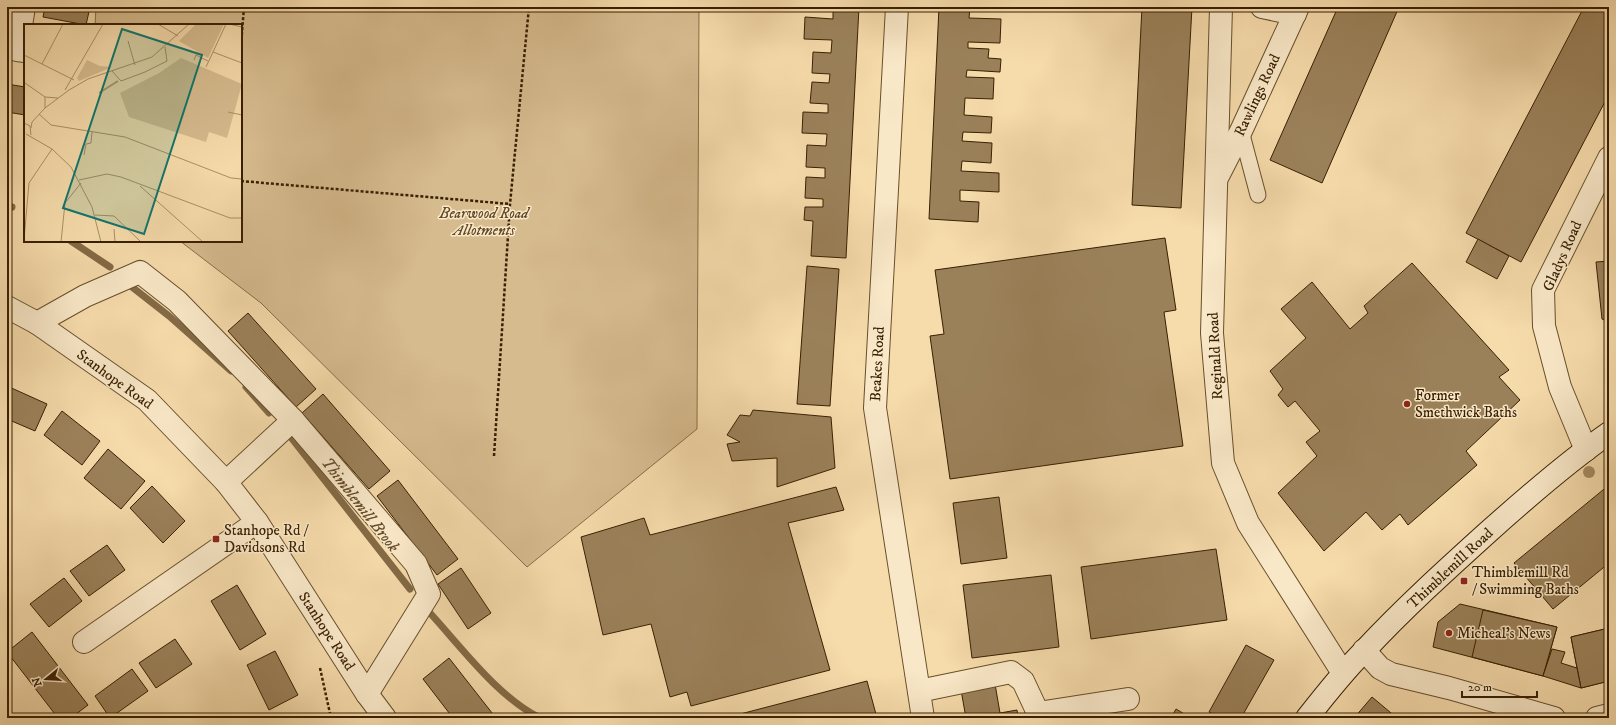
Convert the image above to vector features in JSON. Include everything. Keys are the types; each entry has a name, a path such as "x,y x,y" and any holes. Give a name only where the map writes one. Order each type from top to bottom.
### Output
{"street":[{"path":"24,7 17,50 24,51"},
{"name":"Beakes Road","path":"898,7 875,408 923,718"},
{"name":"Reginald Road","path":"1221,7 1212,333 1223,464 1248,523 1343,673"},
{"path":"1262,7 1296,10"},
{"name":"Rawlings Road","path":"1215,182 1241,131 1296,10"},
{"name":"Gladys Road","path":"1586,450 1560,387 1544,326 1543,290 1609,158"},
{"path":"37,324 85,296 140,272 177,301 293,420 416,564 429,594 367,694"},
{"name":"Stanhope Road","path":"7,307 37,324 147,400 226,482 257,522 338,650 385,718"},
{"path":"226,482 293,420"},
{"name":"Thimblemill Road","path":"1307,718 1343,673 1364,650 1436,579 1528,496 1609,433"},
{"path":"84,642 257,522"},
{"path":"1364,650 1380,668 1390,674 1449,688 1554,718"},
{"path":"919,691 1011,672 1023,681 1037,715 1128,699"},
{"path":"1597,718 1609,715"}],"lane":[{"path":"1241,131 1258,195"}],"path":[{"path":"242,32 244,7"},
{"path":"494,456 510,204 529,7"},
{"path":"242,181 510,204"},
{"path":"331,718 320,663 338,650"}],"green space":[{"name":"Bearwood Road Allotments","path":"96,7 699,7 697,429 527,567 261,303 181,242 242,242 242,24 95,24"}],"building":[{"path":"45,7 90,7 86,24 43,17"},
{"path":"807,7 859,7 846,258 811,256 813,221 804,220 805,207 823,207 823,199 805,198 806,177 825,178 825,168 806,167 807,145 826,146 827,134 802,133 803,112 828,113 828,104 810,103 812,82 829,83 830,74 812,73 813,52 831,53 832,40 804,39 805,17 833,19 833,10 807,9"},
{"path":"939,7 970,7 969,18 1001,19 1000,43 968,42 968,48 989,49 988,58 1001,59 1000,72 967,70 966,77 994,78 993,99 965,98 964,115 992,117 991,133 963,132 962,141 992,143 991,163 962,161 961,171 999,173 999,192 960,190 960,201 979,202 978,222 929,219"},
{"path":"1142,7 1192,7 1181,208 1132,205"},
{"path":"1338,7 1399,7 1322,183 1270,160"},
{"path":"1584,7 1609,7 1609,94 1521,262 1466,233"},
{"path":"7,84 24,87 24,115 7,112"},
{"path":"1165,238 1176,310 1164,312 1183,446 950,479 930,336 944,334 935,270"},
{"path":"1478,239 1509,256 1497,279 1466,262"},
{"path":"1609,261 1609,322 1602,319 1596,262"},
{"name":"Former Smethwick Baths","path":"1412,263 1509,370 1499,377 1520,400 1466,451 1477,465 1408,525 1400,514 1382,530 1366,512 1324,551 1278,493 1317,456 1306,442 1320,431 1295,401 1288,407 1278,395 1283,389 1270,371 1306,338 1281,309 1312,282 1350,329 1368,313 1364,306"},
{"path":"807,266 839,269 830,406 797,404"},
{"path":"248,313 316,389 296,407 228,331"},
{"path":"7,386 47,404 35,431 7,419"},
{"path":"323,394 390,471 369,489 302,413"},
{"path":"753,410 831,417 835,468 777,487 777,458 732,461 727,444 740,442 727,435 740,415 750,416"},
{"path":"62,411 100,441 82,465 44,435"},
{"path":"108,449 145,481 121,509 84,478"},
{"path":"398,480 458,559 437,575 377,496"},
{"path":"1609,485 1609,563 1553,609 1514,563"},
{"path":"152,486 185,521 163,543 130,508"},
{"path":"836,487 844,510 788,523 830,670 691,706 687,692 670,697 651,624 603,635 581,537 644,518 650,535"},
{"path":"999,497 1007,558 961,564 953,503"},
{"path":"107,545 125,570 89,596 70,571"},
{"path":"1216,549 1227,620 1091,639 1081,567"},
{"path":"461,568 491,613 468,629 438,584"},
{"path":"1051,575 1059,647 972,658 963,585"},
{"path":"64,578 82,601 49,627 30,604"},
{"path":"237,585 266,634 240,650 211,601"},
{"path":"1460,604 1557,627 1543,676 1433,647 1438,622"},
{"path":"1483,610 1557,627 1543,676 1472,657"},
{"path":"1609,628 1609,681 1581,688 1571,637"},
{"path":"1609,628 1609,681 1581,688 1571,637"},
{"path":"32,632 88,705 71,718 58,718 7,652"},
{"path":"175,639 192,664 156,688 139,663"},
{"path":"1246,645 1274,660 1241,718 1220,718 1209,712"},
{"path":"1552,649 1565,652 1561,663 1577,668 1581,688 1543,676"},
{"path":"275,651 298,695 269,710 247,665"},
{"path":"449,658 496,718 453,718 423,679"},
{"path":"132,669 148,691 110,718 95,696"},
{"path":"867,681 877,718 725,718"},
{"path":"995,684 1000,713 1017,710 1018,718 966,718 961,690"},
{"path":"1372,697 1397,718 1354,718"},
{"path":"1176,709 1191,718 1171,718"}],"waterway":[{"name":"Thimblemill Brook","path":"7,206 12,207"},
{"name":"Thimblemill Brook","path":"72,242 110,267"},
{"name":"Thimblemill Brook","path":"132,287 169,316 231,371"},
{"name":"Thimblemill Brook","path":"246,387 269,413"},
{"name":"Thimblemill Brook","path":"290,436 410,589"},
{"name":"Thimblemill Brook","path":"430,613 495,685 510,698 540,718"}],"place":[{"name":"Former Smethwick Baths","path":"1407,404"},
{"name":"Stanhope Rd / Davidsons Rd","path":"216,539"},
{"name":"Thimblemill Rd / Swimming Baths","path":"1464,581"},
{"name":"Micheal's News","path":"1449,633"}]}
